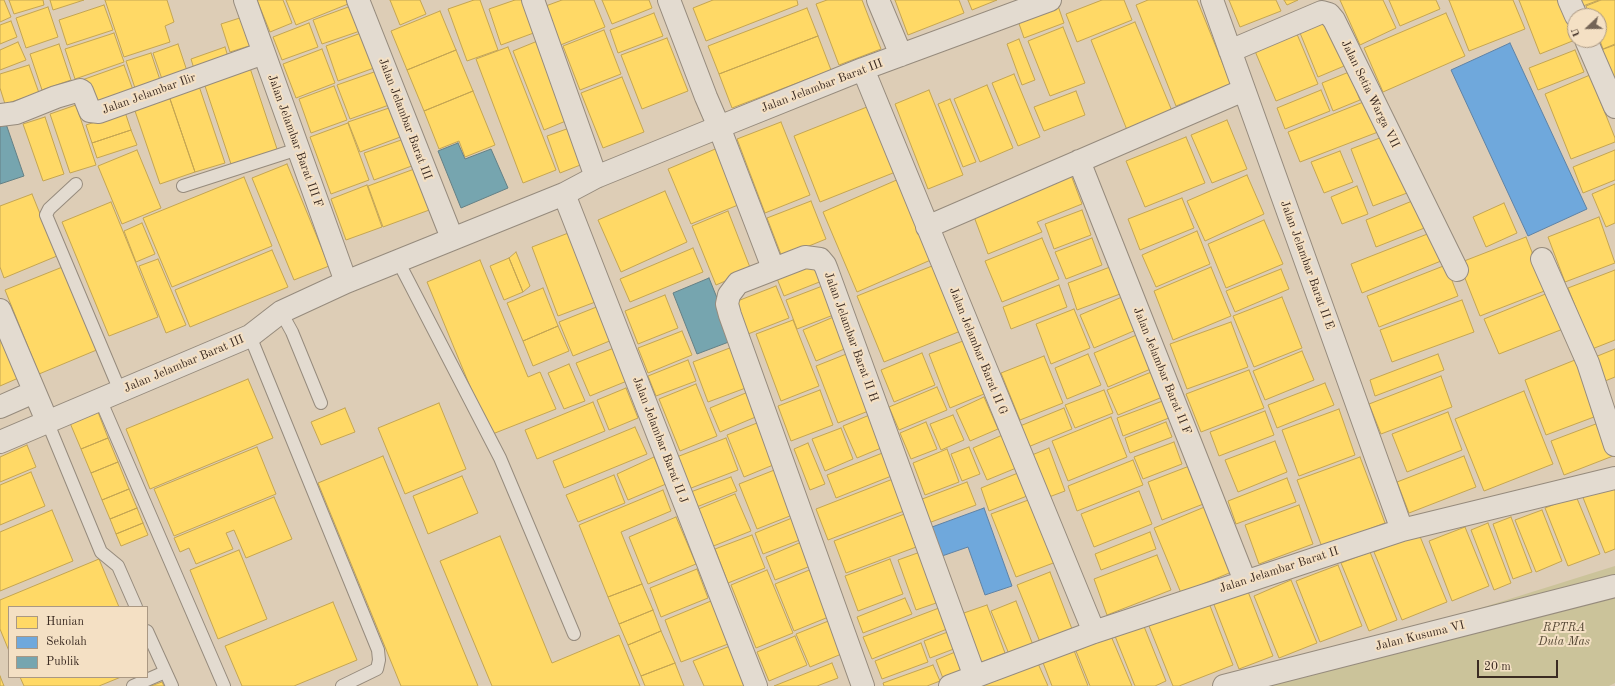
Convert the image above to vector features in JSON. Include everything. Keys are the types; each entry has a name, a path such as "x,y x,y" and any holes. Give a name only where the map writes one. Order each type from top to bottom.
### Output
{"street":[{"name":"Jalan Jelambar Barat III F","path":"245,0 346,282"},
{"name":"Jalan Jelambar Barat III","path":"358,0 452,238"},
{"path":"533,0 596,177"},
{"path":"669,0 706,97 720,126 773,268"},
{"path":"878,0 901,55"},
{"name":"Jalan Jelambar Barat III","path":"0,442 250,336 280,312 346,282 564,194 596,177 720,126 901,55 1050,0"},
{"name":"Jalan Jelambar Barat II E","path":"1212,0 1402,530"},
{"name":"Jalan Setia Warga VII","path":"1230,51 1322,12 1329,14 1334,20 1457,270"},
{"path":"1589,48 1615,107"},
{"name":"Jalan Jelambar Ilir","path":"0,115 16,113 56,97 80,90 82,91 90,111 99,112 264,53"},
{"name":"Jalan Jelambar Barat II G","path":"863,70 1094,632"},
{"path":"927,227 1244,90"},
{"name":"Jalan Jelambar Barat II F","path":"1079,161 1245,581"},
{"name":"Jalan Jelambar Barat II J","path":"564,194 756,686"},
{"name":"Jalan Jelambar Barat II H","path":"863,686 727,304 729,295 738,283 773,268 805,257 820,259 824,264 975,676"},
{"path":"1542,258 1588,363 1615,445"},
{"path":"0,310 47,422"},
{"path":"0,407 34,392"},
{"name":"Jalan Jelambar Barat II","path":"950,686 1094,632 1402,530 1615,478"},
{"name":"Jalan Kusuma VI","path":"1224,686 1615,586"}],"lane":[{"path":"183,186 298,149"},
{"path":"76,184 50,209 46,215 120,391"},
{"path":"398,261 500,458 574,634"},
{"path":"280,312 292,332 321,403"},
{"path":"250,336 378,650 379,660 377,669 342,686"},
{"path":"100,399 224,686"},
{"path":"47,422 101,552 118,566 136,606"},
{"path":"148,633 172,686"},
{"path":"133,686 166,672"}],"green space":[{"name":"RPTRA Duta Mas","path":"1615,566 1615,683 1609,686 1232,686"}],"building: Hunian":[{"path":"0,0 4,0 11,17 0,22"},
{"path":"9,0 43,0 44,5 14,14"},
{"path":"50,0 84,0 53,10"},
{"path":"105,0 167,0 174,22 165,26 170,42 124,57"},
{"path":"257,0 283,0 292,23 270,32"},
{"path":"286,0 346,0 348,4 296,25"},
{"path":"390,0 420,0 426,14 400,25"},
{"path":"474,0 480,0 498,50 467,61 448,9"},
{"path":"515,0 528,0 539,31 501,45 489,9"},
{"path":"562,0 594,0 605,27 558,46 543,7"},
{"path":"602,0 649,0 652,8 612,24"},
{"path":"713,0 797,0 798,5 706,41 693,8"},
{"path":"827,0 862,0 881,49 839,65 816,4"},
{"path":"895,0 959,0 964,13 908,35"},
{"path":"968,0 997,0 972,10"},
{"path":"1102,0 1124,0 1132,20 1077,42 1066,14"},
{"path":"1148,0 1197,0 1231,84 1176,106 1136,5"},
{"path":"1229,0 1276,0 1281,11 1240,27"},
{"path":"1284,0 1298,0 1287,5"},
{"path":"1340,0 1383,0 1396,28 1360,45"},
{"path":"1389,0 1436,0 1440,9 1400,26"},
{"path":"1449,0 1513,0 1525,29 1469,51"},
{"path":"1519,0 1559,0 1567,20 1567,43 1540,54"},
{"path":"1581,0 1599,0 1583,6"},
{"path":"1601,0 1615,0 1615,44 1607,47 1607,8 1587,8 1586,6"},
{"path":"1057,3 1064,23 1024,38 1017,18"},
{"path":"104,5 113,30 67,45 59,20"},
{"path":"351,6 360,31 322,44 313,20"},
{"path":"48,7 58,37 26,48 16,18"},
{"path":"807,8 818,36 719,74 708,46"},
{"path":"440,11 456,50 407,70 391,31"},
{"path":"654,13 663,36 618,53 610,30"},
{"path":"1446,13 1465,56 1383,92 1364,48"},
{"path":"1328,15 1349,64 1318,77 1298,28"},
{"path":"243,17 252,45 230,52 221,24"},
{"path":"11,21 17,37 0,44 0,25"},
{"path":"1135,22 1172,111 1127,130 1091,40"},
{"path":"309,23 318,47 282,60 273,37"},
{"path":"1063,27 1085,83 1050,96 1028,41"},
{"path":"1294,27 1318,84 1276,101 1252,44"},
{"path":"604,30 621,74 580,90 563,46"},
{"path":"114,33 124,62 75,79 65,49"},
{"path":"361,33 374,68 338,81 326,46"},
{"path":"818,36 831,70 732,108 719,74"},
{"path":"667,38 688,91 642,109 621,55"},
{"path":"1019,39 1035,80 1022,85 1007,44"},
{"path":"540,40 573,118 544,130 513,51"},
{"path":"18,42 26,60 0,70 0,50"},
{"path":"59,44 71,80 42,90 30,54"},
{"path":"178,44 188,74 163,82 153,53"},
{"path":"1615,45 1615,85 1601,50"},
{"path":"225,47 229,60 195,72 191,59"},
{"path":"508,47 556,170 523,183 476,59"},
{"path":"322,49 335,83 296,98 283,64"},
{"path":"456,50 473,91 424,111 407,70"},
{"path":"1575,50 1584,72 1538,90 1529,68"},
{"path":"151,53 160,80 135,88 126,61"},
{"path":"29,65 39,93 5,104 0,88 0,74"},
{"path":"124,65 133,90 91,104 82,80"},
{"path":"250,68 278,152 232,167 204,83"},
{"path":"377,71 389,105 350,119 337,85"},
{"path":"1349,72 1360,100 1333,111 1322,83"},
{"path":"1014,74 1040,137 1018,146 992,83"},
{"path":"1590,75 1615,138 1615,142 1571,159 1545,94"},
{"path":"622,77 644,132 603,148 581,93"},
{"path":"987,85 1013,148 980,162 954,99"},
{"path":"199,86 225,163 195,172 169,96"},
{"path":"334,86 347,120 311,133 299,99"},
{"path":"929,90 963,175 928,189 895,104"},
{"path":"1321,90 1330,111 1285,129 1277,108"},
{"path":"473,91 495,145 465,157 459,141 439,149 424,111"},
{"path":"1076,91 1085,115 1044,131 1034,107"},
{"path":"169,96 195,172 160,184 134,108"},
{"path":"950,99 976,162 963,167 938,104"},
{"path":"1366,101 1378,132 1300,162 1288,132"},
{"path":"76,105 96,165 70,173 50,114"},
{"path":"872,105 898,171 820,202 794,136"},
{"path":"392,107 403,136 360,152 348,122"},
{"path":"125,112 131,130 92,143 86,125"},
{"path":"45,117 64,174 43,181 23,124"},
{"path":"1227,120 1247,169 1212,183 1191,135"},
{"path":"781,122 810,195 765,213 737,139"},
{"path":"348,123 369,180 331,194 310,137"},
{"path":"575,126 588,162 560,173 547,136"},
{"path":"131,130 137,145 97,158 92,143"},
{"path":"1385,136 1407,193 1373,206 1351,149"},
{"path":"1186,137 1205,183 1145,207 1126,161"},
{"path":"407,138 417,164 374,180 364,153"},
{"path":"720,147 743,203 691,224 668,169"},
{"path":"137,150 161,208 122,224 98,166"},
{"path":"1615,150 1615,180 1583,193 1573,167"},
{"path":"1340,151 1353,182 1324,193 1311,162"},
{"path":"287,164 329,266 294,280 252,178"},
{"path":"417,168 432,209 383,227 368,186"},
{"path":"1071,175 1082,204 1037,222 1042,232 988,254 973,214"},
{"path":"1247,175 1264,214 1205,241 1187,201"},
{"path":"244,177 272,246 172,287 143,218"},
{"path":"899,179 933,259 857,292 823,212"},
{"path":"1615,184 1615,223 1606,227 1592,194"},
{"path":"367,185 382,227 346,240 331,199"},
{"path":"1357,186 1368,214 1342,224 1331,197"},
{"path":"665,191 687,242 621,272 598,220"},
{"path":"32,194 57,256 4,278 0,267 0,206"},
{"path":"1182,198 1194,228 1140,250 1128,219"},
{"path":"1417,199 1427,227 1376,247 1366,220"},
{"path":"811,201 826,239 782,257 767,218"},
{"path":"111,202 158,317 109,336 62,222"},
{"path":"1504,203 1517,233 1486,247 1473,217"},
{"path":"1082,210 1091,235 1054,249 1045,224"},
{"path":"728,211 751,270 716,285 692,226"},
{"path":"1599,217 1615,263 1565,282 1548,237"},
{"path":"1264,220 1283,264 1226,288 1208,244"},
{"path":"142,223 155,254 136,262 124,231"},
{"path":"1197,231 1210,264 1156,287 1142,255"},
{"path":"571,232 598,301 558,316 532,247"},
{"path":"1430,233 1441,261 1362,293 1351,264"},
{"path":"1526,237 1547,290 1480,316 1459,263"},
{"path":"1042,238 1059,279 1002,302 985,261"},
{"path":"1092,238 1102,265 1066,279 1055,252"},
{"path":"693,248 703,272 630,302 620,279"},
{"path":"272,250 288,287 190,327 175,290"},
{"path":"516,252 530,286 523,292 509,258"},
{"path":"509,258 523,292 504,300 490,266"},
{"path":"158,259 186,325 166,333 139,266"},
{"path":"480,260 528,377 540,372 556,409 490,435 427,282"},
{"path":"815,262 822,281 784,296 776,276"},
{"path":"937,264 963,330 884,362 857,296"},
{"path":"1446,265 1458,296 1379,327 1367,296"},
{"path":"65,266 99,349 39,374 5,290"},
{"path":"1110,267 1120,294 1077,310 1068,283"},
{"path":"1211,267 1231,316 1173,340 1154,291"},
{"path":"1281,269 1289,289 1235,312 1226,291"},
{"path":"1615,270 1615,340 1592,349 1568,288"},
{"path":"825,285 836,314 797,329 786,300"},
{"path":"1059,285 1067,307 1011,329 1003,307"},
{"path":"776,286 789,318 748,334 735,302"},
{"path":"543,288 558,326 523,341 507,303"},
{"path":"1548,293 1563,329 1499,354 1484,319"},
{"path":"665,295 678,328 638,344 625,311"},
{"path":"1122,297 1136,330 1094,348 1080,315"},
{"path":"1282,297 1302,348 1254,367 1233,316"},
{"path":"1462,300 1474,332 1392,362 1380,330"},
{"path":"599,306 612,340 573,356 559,322"},
{"path":"1074,309 1090,348 1051,364 1036,324"},
{"path":"836,316 849,347 816,361 803,330"},
{"path":"793,320 819,386 781,401 756,334"},
{"path":"0,321 23,376 0,386"},
{"path":"1231,322 1248,367 1187,389 1170,344"},
{"path":"558,326 569,351 533,366 523,341"},
{"path":"682,331 692,355 648,373 638,348"},
{"path":"1139,334 1153,368 1108,387 1094,353"},
{"path":"963,341 984,394 950,408 929,354"},
{"path":"735,346 751,386 708,402 693,362"},
{"path":"614,348 627,381 590,396 576,363"},
{"path":"1615,349 1615,377 1600,383 1590,359"},
{"path":"1302,351 1314,380 1265,400 1253,371"},
{"path":"849,353 871,410 838,423 816,366"},
{"path":"922,353 935,385 894,402 881,370"},
{"path":"1088,354 1101,385 1067,399 1055,368"},
{"path":"1438,354 1444,370 1375,396 1370,380"},
{"path":"1044,356 1063,403 1020,420 1001,373"},
{"path":"1580,358 1602,414 1546,435 1525,380"},
{"path":"688,360 696,381 656,396 648,376"},
{"path":"569,364 585,401 564,409 548,373"},
{"path":"1249,370 1264,408 1201,432 1186,394"},
{"path":"1154,371 1165,396 1118,415 1107,390"},
{"path":"1441,376 1452,407 1381,434 1369,404"},
{"path":"248,379 273,438 150,489 126,429"},
{"path":"1325,383 1334,405 1277,428 1268,405"},
{"path":"696,384 717,436 680,451 659,399"},
{"path":"937,387 947,410 899,430 889,407"},
{"path":"626,388 638,418 609,430 597,400"},
{"path":"820,390 833,425 791,441 778,406"},
{"path":"1104,390 1113,413 1075,428 1065,405"},
{"path":"1524,391 1553,464 1484,491 1455,419"},
{"path":"748,392 758,416 720,432 710,408"},
{"path":"984,397 998,429 970,441 956,410"},
{"path":"1168,399 1174,416 1123,436 1117,418"},
{"path":"593,402 605,431 537,459 525,430"},
{"path":"439,403 466,469 405,494 378,428"},
{"path":"345,408 355,432 321,445 311,422"},
{"path":"1064,408 1072,429 1028,447 1020,426"},
{"path":"1339,409 1355,455 1299,476 1282,430"},
{"path":"1265,411 1274,435 1219,456 1210,432"},
{"path":"98,412 108,438 81,449 70,423"},
{"path":"1448,412 1462,450 1407,472 1392,434"},
{"path":"872,414 886,446 857,458 843,426"},
{"path":"953,415 964,440 941,450 930,424"},
{"path":"1111,417 1127,457 1068,481 1052,441"},
{"path":"762,421 778,463 744,477 727,435"},
{"path":"926,422 937,449 911,459 900,433"},
{"path":"1166,422 1172,437 1130,453 1125,438"},
{"path":"1601,422 1613,456 1564,475 1551,441"},
{"path":"635,427 647,454 564,488 553,461"},
{"path":"841,428 853,459 825,471 812,439"},
{"path":"1007,433 1021,466 987,480 973,448"},
{"path":"108,438 118,462 91,473 81,449"},
{"path":"726,438 738,470 686,490 674,458"},
{"path":"1275,441 1287,472 1238,492 1225,460"},
{"path":"1174,442 1182,464 1143,479 1134,457"},
{"path":"808,443 825,484 810,490 794,449"},
{"path":"27,445 36,467 0,482 0,457"},
{"path":"257,447 276,494 174,536 154,489"},
{"path":"969,447 980,474 962,481 951,454"},
{"path":"1049,448 1065,491 1049,497 1032,455"},
{"path":"947,449 959,482 925,495 913,463"},
{"path":"885,452 894,475 836,498 827,475"},
{"path":"383,456 478,686 401,686 318,483"},
{"path":"1464,456 1476,487 1409,513 1397,482"},
{"path":"654,457 666,484 628,500 617,474"},
{"path":"1360,457 1385,523 1322,547 1297,480"},
{"path":"1133,460 1143,485 1077,511 1068,486"},
{"path":"118,462 129,489 102,500 91,473"},
{"path":"1192,465 1206,503 1162,520 1148,482"},
{"path":"777,469 795,514 757,529 739,484"},
{"path":"31,472 45,506 0,525 0,485"},
{"path":"1018,473 1027,496 989,511 981,488"},
{"path":"614,475 625,503 578,522 566,495"},
{"path":"462,476 478,513 428,534 413,496"},
{"path":"731,477 737,491 694,508 688,493"},
{"path":"1287,478 1296,502 1236,524 1228,501"},
{"path":"893,479 904,511 828,540 816,509"},
{"path":"967,482 976,505 926,524 917,501"},
{"path":"1612,483 1615,491 1615,549 1605,553 1582,495"},
{"path":"129,489 137,508 110,519 102,500"},
{"path":"663,490 671,511 621,532 642,584 608,597 579,525"},
{"path":"1139,491 1152,524 1094,547 1081,514"},
{"path":"735,494 751,531 711,547 696,510"},
{"path":"1576,496 1600,554 1568,566 1545,508"},
{"path":"274,497 292,539 246,558 234,530 226,533 233,549 196,564 189,548 180,552 174,538"},
{"path":"1031,499 1056,562 1016,577 991,514"},
{"path":"1299,505 1313,544 1259,564 1245,525"},
{"path":"1207,506 1234,571 1181,593 1154,528"},
{"path":"137,508 143,523 116,534 110,519"},
{"path":"52,510 73,561 0,591 0,532"},
{"path":"1542,510 1562,561 1536,572 1515,520"},
{"path":"907,513 919,546 846,573 834,541"},
{"path":"797,516 805,538 763,554 755,533"},
{"path":"676,517 696,564 648,584 629,537"},
{"path":"1511,517 1532,572 1513,579 1493,524"},
{"path":"143,523 148,535 121,546 116,534"},
{"path":"1488,523 1511,583 1494,590 1471,530"},
{"path":"1465,527 1489,586 1452,601 1429,541"},
{"path":"1150,532 1156,549 1101,570 1095,554"},
{"path":"1419,534 1447,602 1402,620 1374,552"},
{"path":"752,535 765,568 728,583 715,549"},
{"path":"500,536 552,663 619,635 640,686 492,686 440,561"},
{"path":"804,541 813,565 775,580 766,557"},
{"path":"239,550 267,619 218,639 190,570"},
{"path":"923,551 942,601 916,610 898,560"},
{"path":"1370,552 1397,620 1369,631 1341,563"},
{"path":"1157,555 1171,590 1107,615 1094,579"},
{"path":"99,559 119,606 8,606 8,649 0,629 0,600"},
{"path":"890,559 903,594 858,611 845,576"},
{"path":"1338,565 1362,626 1320,642 1296,581"},
{"path":"697,569 708,598 661,617 650,588"},
{"path":"812,569 831,616 794,631 775,584"},
{"path":"767,570 793,633 756,648 731,585"},
{"path":"1050,572 1072,629 1040,642 1017,585"},
{"path":"1291,580 1317,643 1279,658 1254,596"},
{"path":"642,584 653,610 619,624 608,597"},
{"path":"1247,589 1273,656 1239,669 1213,602"},
{"path":"905,598 912,614 863,633 857,617"},
{"path":"1207,598 1233,665 1179,686 1173,686 1147,621"},
{"path":"711,601 728,644 681,662 665,620"},
{"path":"1016,601 1033,645 1009,654 991,611"},
{"path":"333,602 357,660 294,686 242,686 225,646"},
{"path":"987,605 1005,653 977,664 958,615"},
{"path":"939,608 947,629 872,659 863,637"},
{"path":"653,610 661,631 628,645 619,624"},
{"path":"831,620 844,653 810,667 796,634"},
{"path":"1143,624 1166,681 1155,686 1135,686 1115,636"},
{"path":"953,630 959,647 930,658 924,641"},
{"path":"661,631 675,663 641,676 628,645"},
{"path":"795,636 807,665 769,681 757,652"},
{"path":"1111,636 1132,686 1090,686 1076,651"},
{"path":"921,643 928,662 882,679 875,661"},
{"path":"730,646 747,686 704,686 693,661"},
{"path":"1073,648 1088,686 1052,686 1042,660"},
{"path":"960,650 968,672 944,681 936,660"},
{"path":"1036,659 1048,686 969,686"},
{"path":"675,663 684,686 645,686 641,676"},
{"path":"832,663 838,678 817,686 774,686"},
{"path":"933,665 940,681 927,686 884,686 883,683"},
{"path":"0,676 4,686 0,686"},
{"path":"20,678 119,678 99,686 24,686"},
{"path":"162,682 164,686 151,686"}],"building: Sekolah":[{"path":"1510,43 1587,209 1528,236 1451,70"},
{"path":"984,508 1012,586 985,595 968,547 942,556 932,527"}],"building: Publik":[{"path":"4,118 24,176 0,184 0,120"},
{"path":"458,143 465,159 491,149 508,188 461,208 438,151"},
{"path":"709,278 734,340 697,354 673,293"}]}
